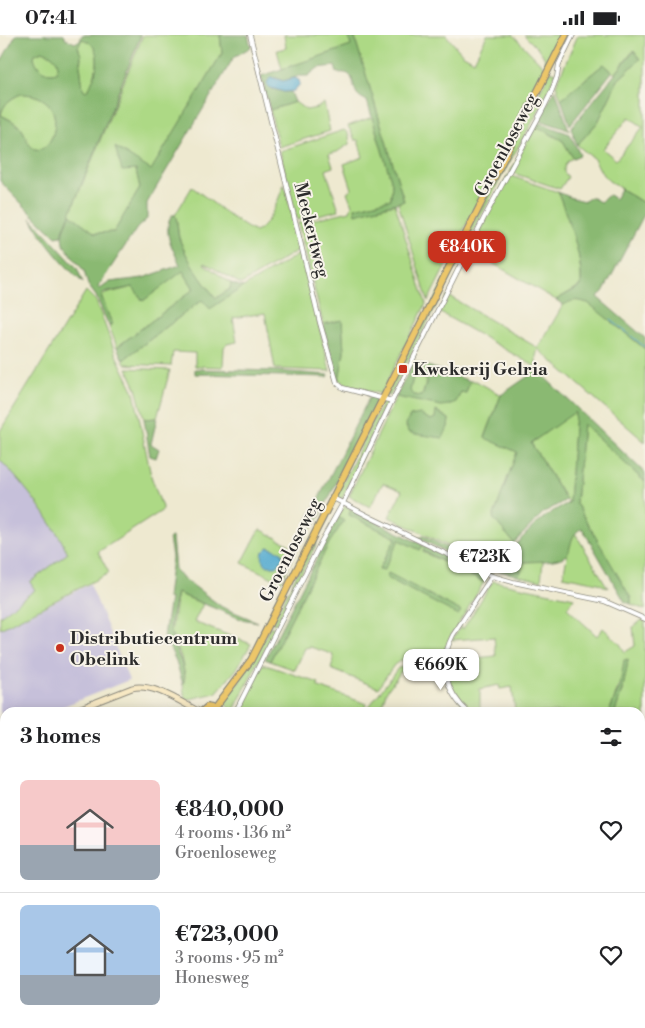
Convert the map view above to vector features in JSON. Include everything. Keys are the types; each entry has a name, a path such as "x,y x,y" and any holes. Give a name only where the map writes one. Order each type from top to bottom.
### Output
{"main road":[{"name":"Groenloseweg","path":"218,707 251,660 566,35"}],"street":[{"name":"Meekertweg","path":"250,35 320,323 337,383 343,388 383,398"},
{"name":"Groenloseweg","path":"237,707 321,542 343,503 484,218 550,95 557,77 559,64 572,35"},
{"path":"383,398 392,401"},
{"path":"333,498 492,576 604,601 645,619"},
{"path":"463,707 450,689 444,669 445,657 448,644 453,635 492,576"},
{"path":"83,707 132,688 142,687 156,690 190,707"}],"shaded area":[{"path":"0,460 21,482 58,533 68,553 30,582 35,590 0,616"},
{"name":"Distributiecentrum Obelink","path":"90,584 129,680 62,707 0,707 0,629"}],"green space":[{"path":"16,35 64,35 66,39 75,43 80,40 82,35 141,35 61,236 56,237 0,181 0,63","holes":["82,39 88,41 97,55 96,72 90,87 86,91 83,89 80,65 81,55 78,47","42,51 57,61 58,68 56,72 45,72 37,64 34,57 35,54","21,94 38,97 48,104 54,114 55,125 47,145 40,149 33,148 21,128 1,115 11,100"]},
{"path":"143,35 220,35 222,53 151,171 115,148 136,170 140,188 114,232 95,233 70,214"},
{"path":"220,35 248,35 251,47 234,57 147,203 147,219 137,228 98,287 100,289 110,282 143,278 180,265 168,234 169,221 172,215 175,215 179,238 186,254 215,297 230,289 231,283 243,287 210,309 202,300 123,360 117,347 194,289 183,271 143,301 133,287 103,293 101,295 112,324 109,326 96,296 88,285 84,271 63,244 62,236 70,214 95,233 114,232 140,188 136,170 122,171 115,147 151,170 222,53"},
{"path":"284,35 348,35 351,46 282,69 277,50 286,48"},
{"path":"348,35 354,35 404,201 356,214 355,208 391,199 392,183 367,101 357,94 350,75 337,73 335,66 318,68 308,76 299,76 283,81 275,77 272,89 291,92 295,102 270,110 261,76 351,46"},
{"path":"354,35 446,35 462,54 474,61 487,35 513,35 545,68 428,301 398,203 404,201"},
{"path":"524,35 562,35 547,64 541,52"},
{"path":"578,35 645,35 645,204 609,181 603,175 594,159 577,145 598,122 618,80 640,59 633,51 615,74 604,64 561,99 556,85","holes":["629,117 643,127 616,160 603,149"]},
{"path":"82,39 92,45 97,54 96,72 92,83 86,91 83,89 81,58 78,47"},
{"path":"42,51 57,61 57,72 45,72 37,64 34,57 35,54"},
{"path":"634,51 640,59 618,80 598,122 577,145 571,128"},
{"path":"604,64 612,72 570,125 561,99"},
{"path":"550,71 556,73 537,114 501,177 390,396 386,395"},
{"path":"555,89 569,130 539,120"},
{"path":"21,94 38,97 48,104 54,114 55,125 52,136 47,145 40,149 33,148 19,126 1,115 8,102"},
{"path":"295,102 306,110 317,108 324,103 330,131 279,147 270,110"},
{"path":"372,117 392,183 391,199 355,208 356,213 395,204 426,304 381,394 348,386 339,380 344,352 342,320 323,324 298,223 350,211 352,205 347,192 352,189 344,164 363,157 358,140 355,140 348,126"},
{"path":"537,122 570,134 580,155 573,158 563,141 536,126"},
{"path":"536,126 563,141 573,158 565,165 564,172 568,177 560,189 510,172"},
{"path":"344,130 349,136 349,144 337,152 329,154 333,167 326,170 339,210 297,220 280,151"},
{"path":"508,175 558,192 577,249 581,285 556,300 470,250"},
{"path":"284,183 300,249 241,284 205,263 231,283 230,289 216,298 186,254 179,238 175,215 192,187 230,216 255,232 269,218"},
{"path":"621,189 645,204 645,213 603,292 597,297 645,338 645,349 588,303 576,301 564,305 556,300 581,286 580,262 558,192 585,201 591,197 600,202 609,195 615,199"},
{"path":"31,218 77,268 83,283 54,253"},
{"path":"301,253 330,371 275,369 265,313 233,318 237,342 227,344 224,347 223,367 195,366 195,353 173,352 171,366 125,364 123,360 202,300 210,308"},
{"path":"183,271 194,289 117,347 109,326 112,324 101,295 133,287 143,301"},
{"path":"86,291 96,301 116,355 134,392 151,476 163,510 98,552 109,573 0,629 0,616 35,590 30,582 68,553 38,504 0,460 0,431"},
{"path":"447,295 538,348 563,305 570,300 588,303 598,310 645,349 645,442 538,349 536,367 439,312"},
{"path":"342,320 344,352 339,380 336,376 323,324"},
{"path":"414,361 470,381 466,393 461,392 456,402 449,405 441,406 396,397","holes":["415,375 427,380 421,396 414,395 410,391"]},
{"path":"127,368 170,370 157,418 144,419 136,388"},
{"path":"195,369 276,371 329,375 328,377 195,374"},
{"path":"537,370 645,473 645,482 583,424 576,503 631,598 631,604 625,602 582,528 574,535 569,551 562,558 549,561 524,562 519,576 497,570 512,550 537,523 569,503 575,412 531,443 566,500 543,513 514,543 493,518 517,452 485,438 501,395"},
{"path":"415,375 427,380 422,396 414,395 410,391"},
{"path":"470,381 476,381 501,395 485,437 517,452 493,518 514,543 495,569 389,517 402,491 383,483 370,507 349,496 396,397 449,405 458,399 461,392 466,393","holes":["437,411 449,419 448,427 406,428 407,421 433,420"]},
{"path":"370,396 379,397 321,514 311,528 307,525 307,522"},
{"path":"384,399 388,400 342,499 336,497"},
{"path":"436,411 449,419 443,438 408,432 406,424 410,416 420,414 431,420 435,418"},
{"path":"575,411 569,504 531,443"},
{"path":"157,418 151,444 159,449 156,458 150,456 144,419"},
{"path":"583,423 645,482 645,610 631,604 631,600 576,503"},
{"path":"345,506 351,509 349,514 396,538 379,569 399,540 401,540 420,549 423,545 425,546 423,552 484,582 449,639 444,652 401,660 394,665 378,688 331,669 334,659 332,654 310,647 305,648 295,670 270,661 329,543 343,521 338,517"},
{"path":"351,509 423,545 420,550 399,540 384,570 379,569 396,538 349,515"},
{"path":"338,517 344,521 329,543 270,661 265,659"},
{"path":"260,529 297,549 281,582 242,563"},
{"path":"575,533 608,588 598,583 563,576 570,543"},
{"path":"424,536 493,571 491,574 418,538"},
{"path":"172,537 175,569 179,575 222,607 258,622 241,619 177,593 171,632 184,671 183,685 176,661 164,636 170,598 167,598 172,557 169,538"},
{"path":"313,542 317,543 276,624 272,623"},
{"path":"425,546 487,577 484,582 423,551"},
{"path":"543,561 541,581 519,576 524,562"},
{"path":"388,573 461,611 458,615 454,613 387,578"},
{"path":"493,581 574,598 567,608 597,636 603,628 620,644 625,652 635,646 633,627 642,620 645,621 645,707 617,707 623,688 628,659 611,707 514,707 512,687 500,689 499,685 480,689 480,707 465,707 456,696 450,683 447,661 496,656 494,637 452,640 461,626 463,629"},
{"path":"177,593 203,604 194,622 251,644 236,670 216,693 185,700 183,685 185,676 181,657 171,633"},
{"path":"271,626 275,629 236,707 228,707 223,703 247,670"},
{"path":"628,659 623,686 617,707 611,707 620,686 624,660"},
{"path":"263,664 319,683 317,686 319,687 367,704 365,707 241,707"},
{"path":"404,667 386,692 382,707 369,707 398,668"}],"water":[{"path":"271,77 283,81 295,78 299,80 300,84 294,91 284,92 268,87 267,82"},
{"path":"268,547 282,552 283,558 278,566 268,566 264,562 263,552"}],"waterway":[{"path":"611,320 645,347"}],"place":[{"name":"Kwekerij Gelria","path":"403,369"},
{"name":"Distributiecentrum Obelink","path":"60,648"}]}
